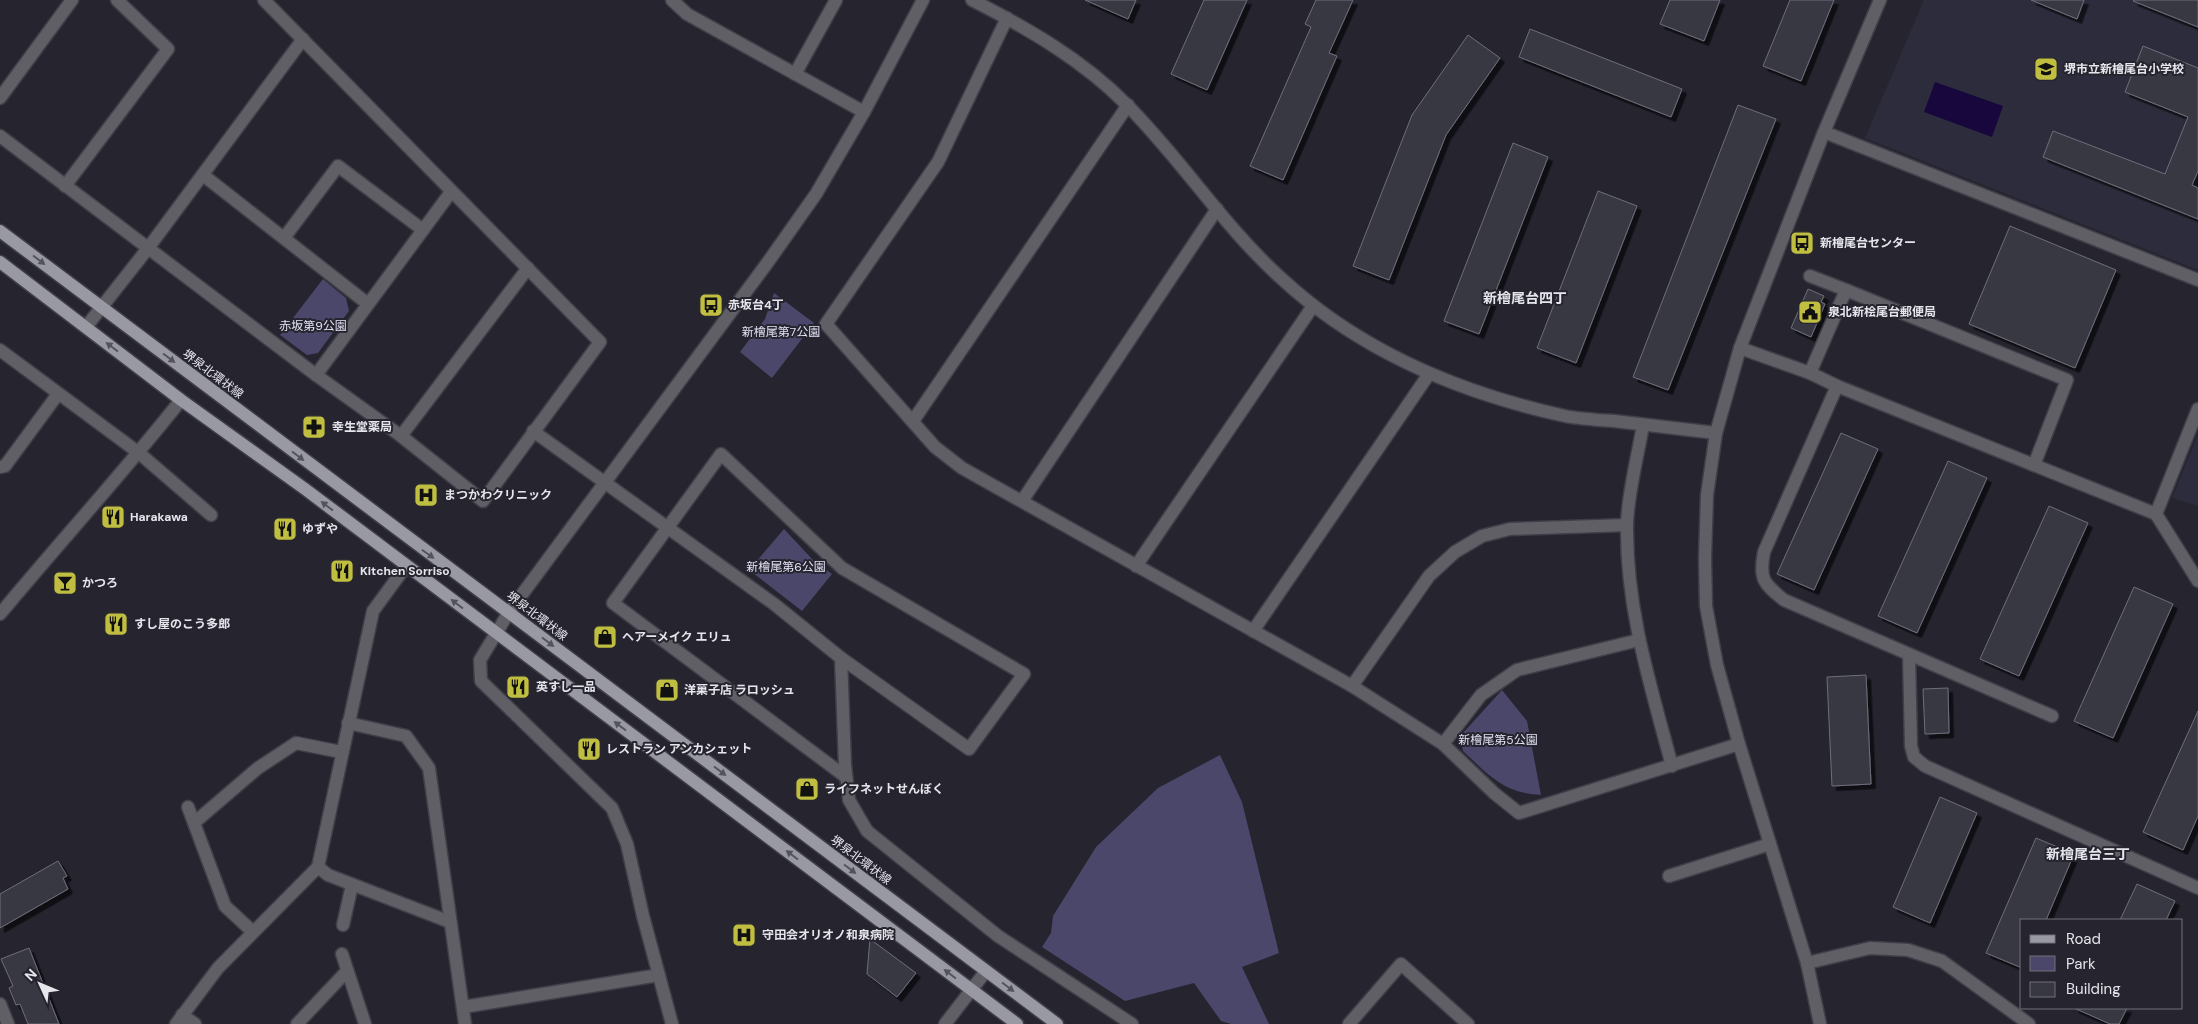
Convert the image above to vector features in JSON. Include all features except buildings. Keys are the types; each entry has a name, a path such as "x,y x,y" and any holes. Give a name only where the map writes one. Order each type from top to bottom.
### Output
{"main road":[{"name":"堺泉北環状線","path":"0,231 1057,1024"},
{"path":"0,262 181,400 305,489 1017,1024"}],"street":[{"path":"0,98 72,0"},
{"path":"65,186 168,49 117,0"},
{"path":"0,136 316,375 401,436 483,501 600,342 264,0"},
{"path":"672,0 687,14 864,112"},
{"path":"795,74 836,0"},
{"path":"672,1024 643,916 627,844 612,808 481,681 480,660 509,612 768,262 816,194 864,112 923,0"},
{"path":"972,0 1007,18 1084,66 1128,105 1217,209 1280,277 1312,306 1378,349 1458,386 1566,416 1716,432"},
{"path":"1820,1024 1808,963 1739,744 1717,665 1706,606 1707,495 1716,432 1740,348 1824,132 1880,0"},
{"path":"1007,18 938,162 826,324 935,447 962,468 1352,686 1443,744 1494,793 1519,813 1739,744"},
{"path":"86,327 149,247 304,39"},
{"path":"912,422 1128,105"},
{"path":"1824,132 2198,280"},
{"path":"284,238 338,166 424,230"},
{"path":"203,174 368,304"},
{"path":"316,375 451,192"},
{"path":"1022,501 1217,209"},
{"path":"401,436 528,268"},
{"path":"1810,276 2067,380 2034,465"},
{"path":"1810,373 1846,290"},
{"path":"1136,566 1312,306"},
{"path":"1740,348 1810,373 1837,386 2156,514 2198,581"},
{"path":"0,350 139,453 211,515"},
{"path":"1253,631 1429,374"},
{"path":"1837,386 1764,552 1761,571 1766,586 1784,600 2052,716"},
{"path":"0,467 4,466 58,394"},
{"path":"0,614 75,524 139,453 181,400"},
{"path":"2156,514 2198,409"},
{"path":"1643,424 1627,525 1629,582 1639,640 1672,766"},
{"path":"533,431 604,484 668,527 774,604 841,658 969,750 1024,674 842,568 721,454 668,527 613,603 846,777"},
{"path":"1352,686 1428,576 1455,552 1482,536 1510,529 1627,525"},
{"path":"195,1024 179,1020 218,968 318,867 374,611 406,566"},
{"path":"1443,744 1481,696 1517,670 1639,640"},
{"path":"1909,655 1911,746 1914,757 1925,766 2198,888"},
{"path":"841,658 846,777 849,800 867,831 998,936 1132,1024"},
{"path":"348,723 406,736 429,768 466,1024"},
{"path":"194,822 258,768 296,742 342,752"},
{"path":"188,806 225,906 253,932"},
{"path":"1669,876 1770,844"},
{"path":"318,867 328,875 352,885 450,922"},
{"path":"343,925 352,885"},
{"path":"1808,963 1870,948 1908,950 1942,962 2029,1024"},
{"path":"342,954 365,1024"},
{"path":"1349,1024 1401,964 1468,1024"},
{"path":"297,1024 347,971"},
{"path":"945,1024 986,971"},
{"path":"463,1008 659,975"},
{"path":"0,1004 8,1024"}],"shaded area":[{"name":"堺市立新檜尾台小学校","path":"1924,0 2198,0 2198,270 1865,138"},
{"path":"1935,82 2003,106 1992,137 1924,112"},
{"path":"2198,434 2198,506 2172,498"}],"green space":[{"name":"赤坂第9公園","path":"323,279 346,298 349,311 318,353 307,355 280,335"},
{"name":"新檜尾第7公園","path":"774,293 814,323 772,378 740,352 765,319"},
{"name":"新檜尾第6公園","path":"784,529 813,560 832,574 802,611 749,570"},
{"name":"新檜尾第5公園","path":"1502,690 1527,721 1541,795 1517,791 1498,782 1463,751 1460,739 1463,733"},
{"path":"1220,755 1242,802 1279,953 1242,967 1269,1024 1231,1024 1221,1021 1194,983 1125,1001 1042,947 1051,933 1053,916 1096,847 1158,788"}],"place":[{"name":"堺市立新檜尾台小学校","path":"2046,69"},
{"name":"新檜尾台センター","path":"1802,243"},
{"name":"赤坂台4丁","path":"711,305"},
{"name":"泉北新桧尾台郵便局","path":"1810,312"},
{"name":"幸生堂薬局","path":"314,427"},
{"name":"まつかわクリニック","path":"426,495"},
{"name":"Harakawa","path":"113,517"},
{"name":"ゆずや","path":"285,529"},
{"name":"Kitchen Sorriso","path":"342,571"},
{"name":"かつろ","path":"65,583"},
{"name":"すし屋のこう多郎","path":"116,624"},
{"name":"ヘアーメイク エリュ","path":"605,637"},
{"name":"英すし一品","path":"518,687"},
{"name":"洋菓子店 ラロッシュ","path":"667,690"},
{"name":"レストラン アンカシェット","path":"589,749"},
{"name":"ライフネットせんぼく","path":"807,789"},
{"name":"守田会オリオノ和泉病院","path":"744,935"}],"district":[{"name":"新檜尾台四丁","path":"1525,298"},
{"name":"新檜尾台三丁","path":"2088,854"}]}
